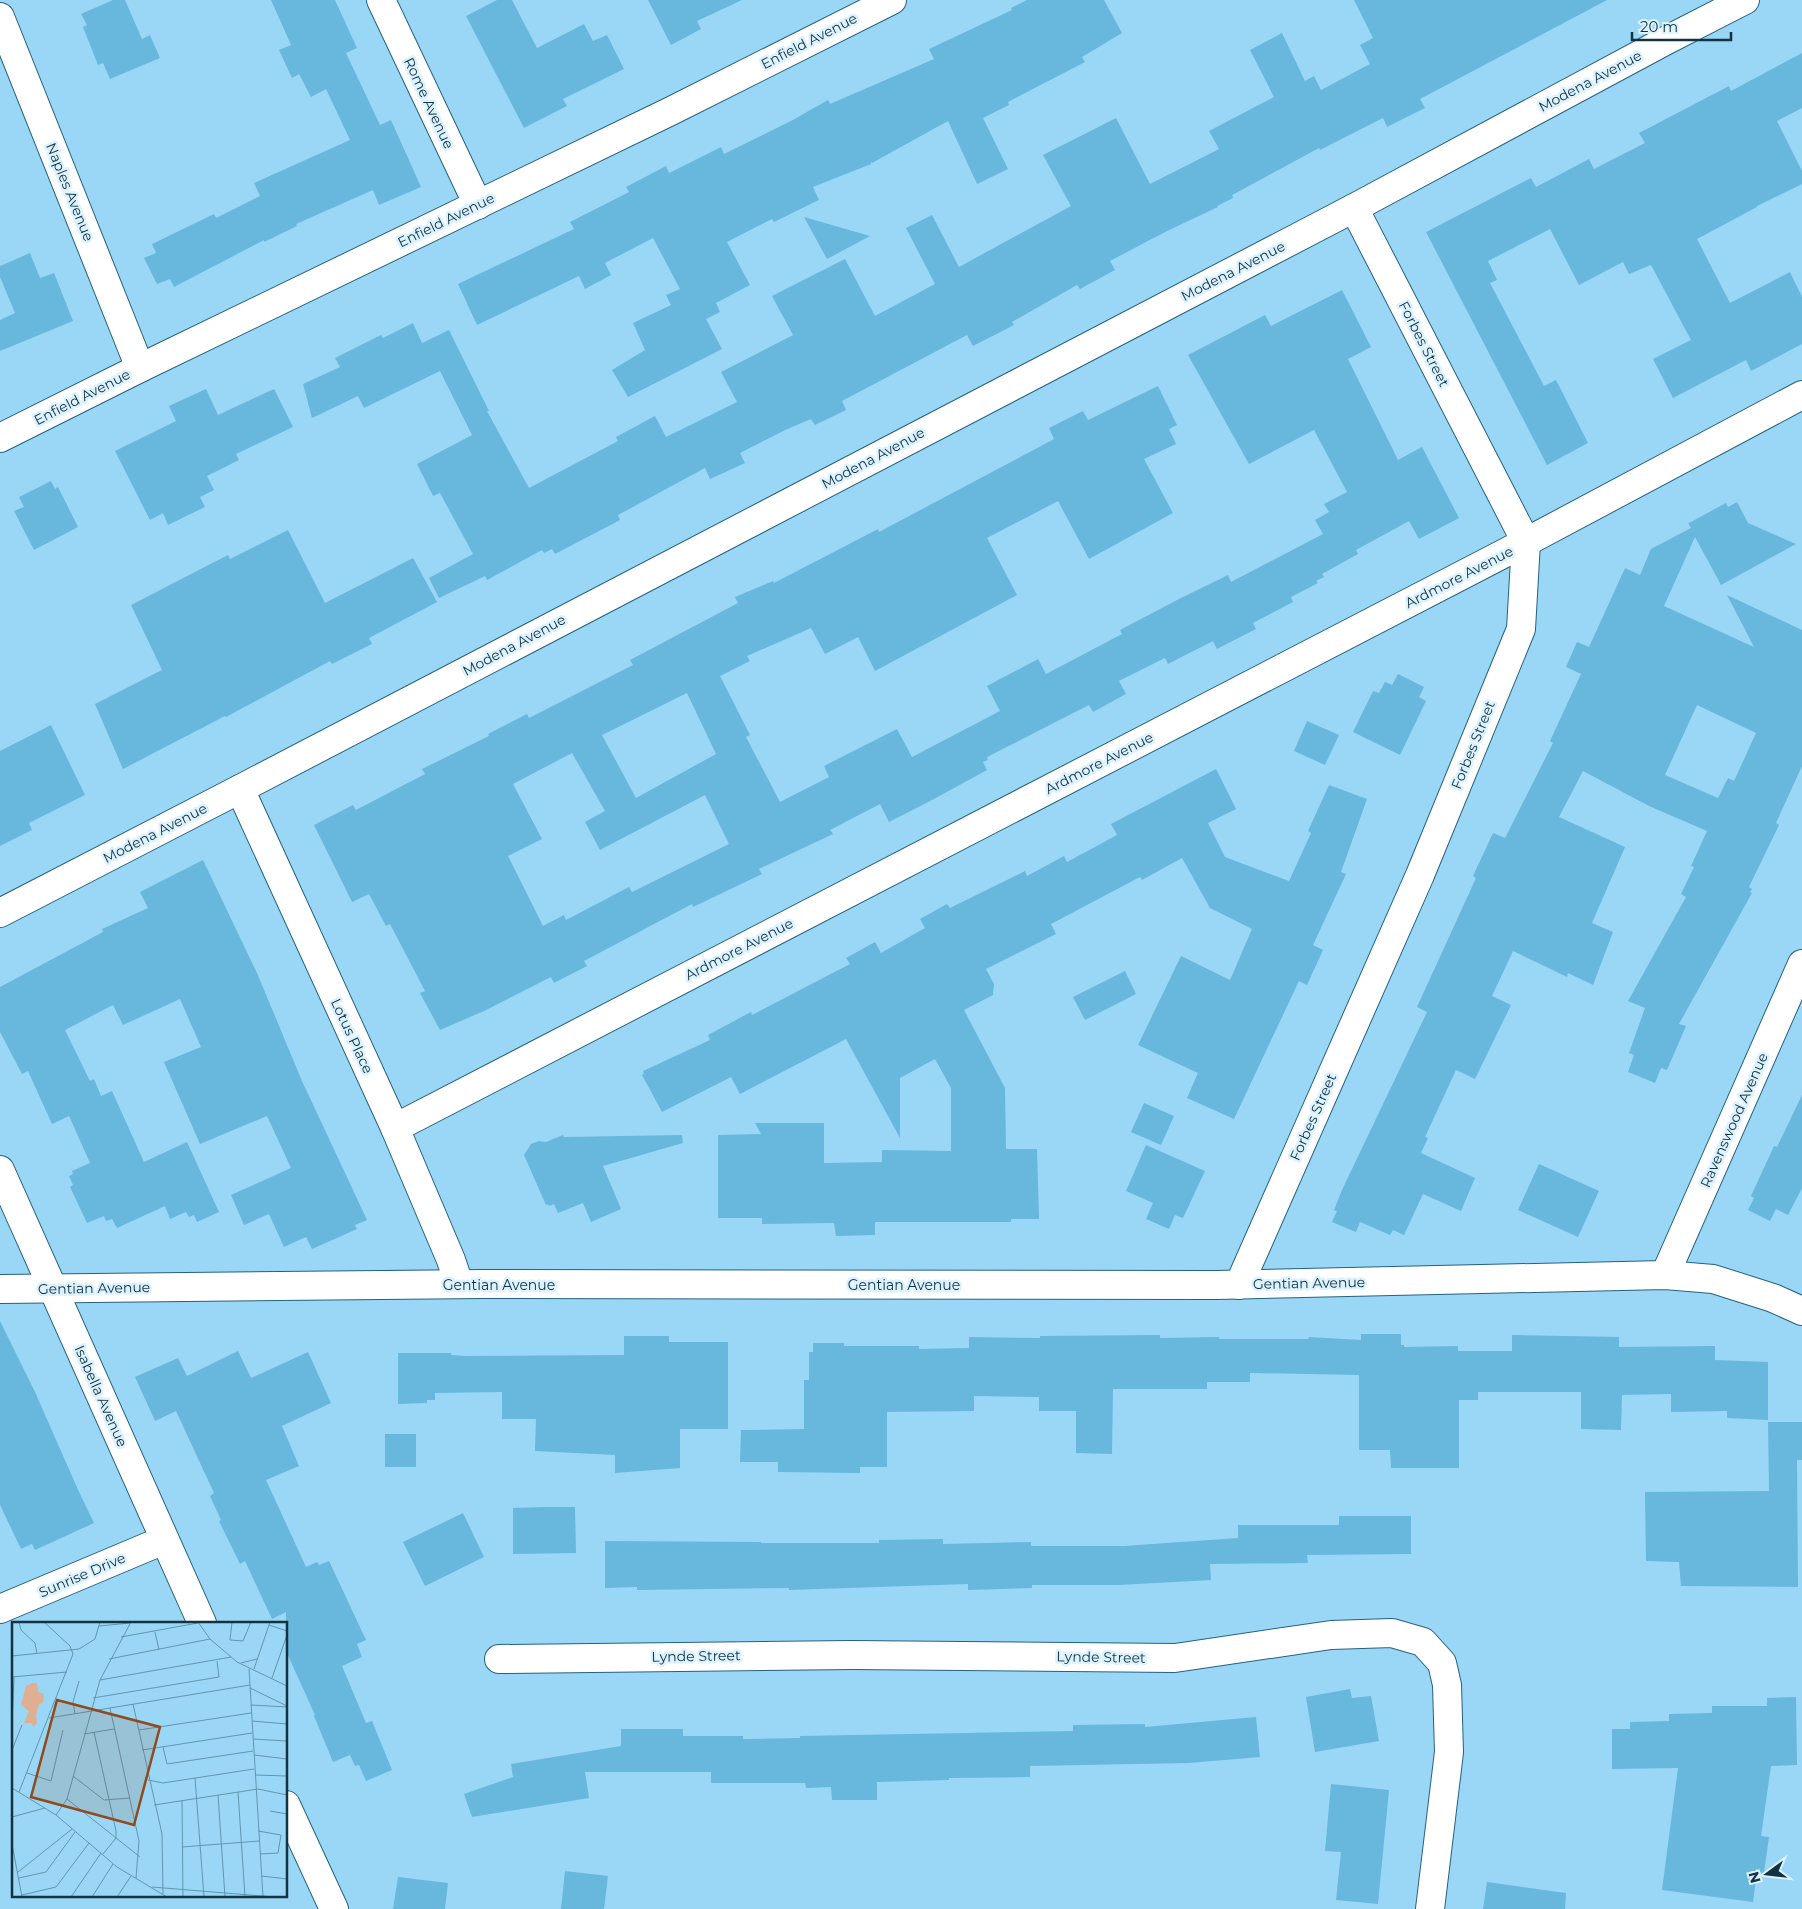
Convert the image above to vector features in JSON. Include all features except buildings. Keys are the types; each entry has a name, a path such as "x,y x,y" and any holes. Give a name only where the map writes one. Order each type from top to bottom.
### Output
{"street":[{"name":"Rome Avenue","path":"381,0 478,205"},
{"name":"Enfield Avenue","path":"0,438 140,368 671,111 892,0"},
{"name":"Modena Avenue","path":"0,913 1354,208 1745,0"},
{"name":"Naples Avenue","path":"0,17 140,368"},
{"name":"Forbes Street","path":"1239,1284 1420,875 1521,629 1526,542 1354,208"},
{"name":"Ardmore Avenue","path":"394,1128 1526,542 1802,396"},
{"name":"Lotus Place","path":"240,789 394,1128 451,1260 459,1284"},
{"name":"Ravenswood Avenue","path":"1665,1275 1802,964"},
{"name":"Isabella Avenue","path":"0,1170 202,1622"},
{"name":"Gentian Avenue","path":"0,1290 459,1284 1239,1284 1665,1275 1713,1279 1774,1298 1802,1311"},
{"name":"Sunrise Drive","path":"0,1610 164,1540"},
{"name":"Lynde Street","path":"500,1659 852,1654 1176,1658 1331,1635 1392,1633 1423,1642 1442,1663 1447,1685 1448,1752 1430,1909"},
{"path":"288,1810 334,1909"}]}
